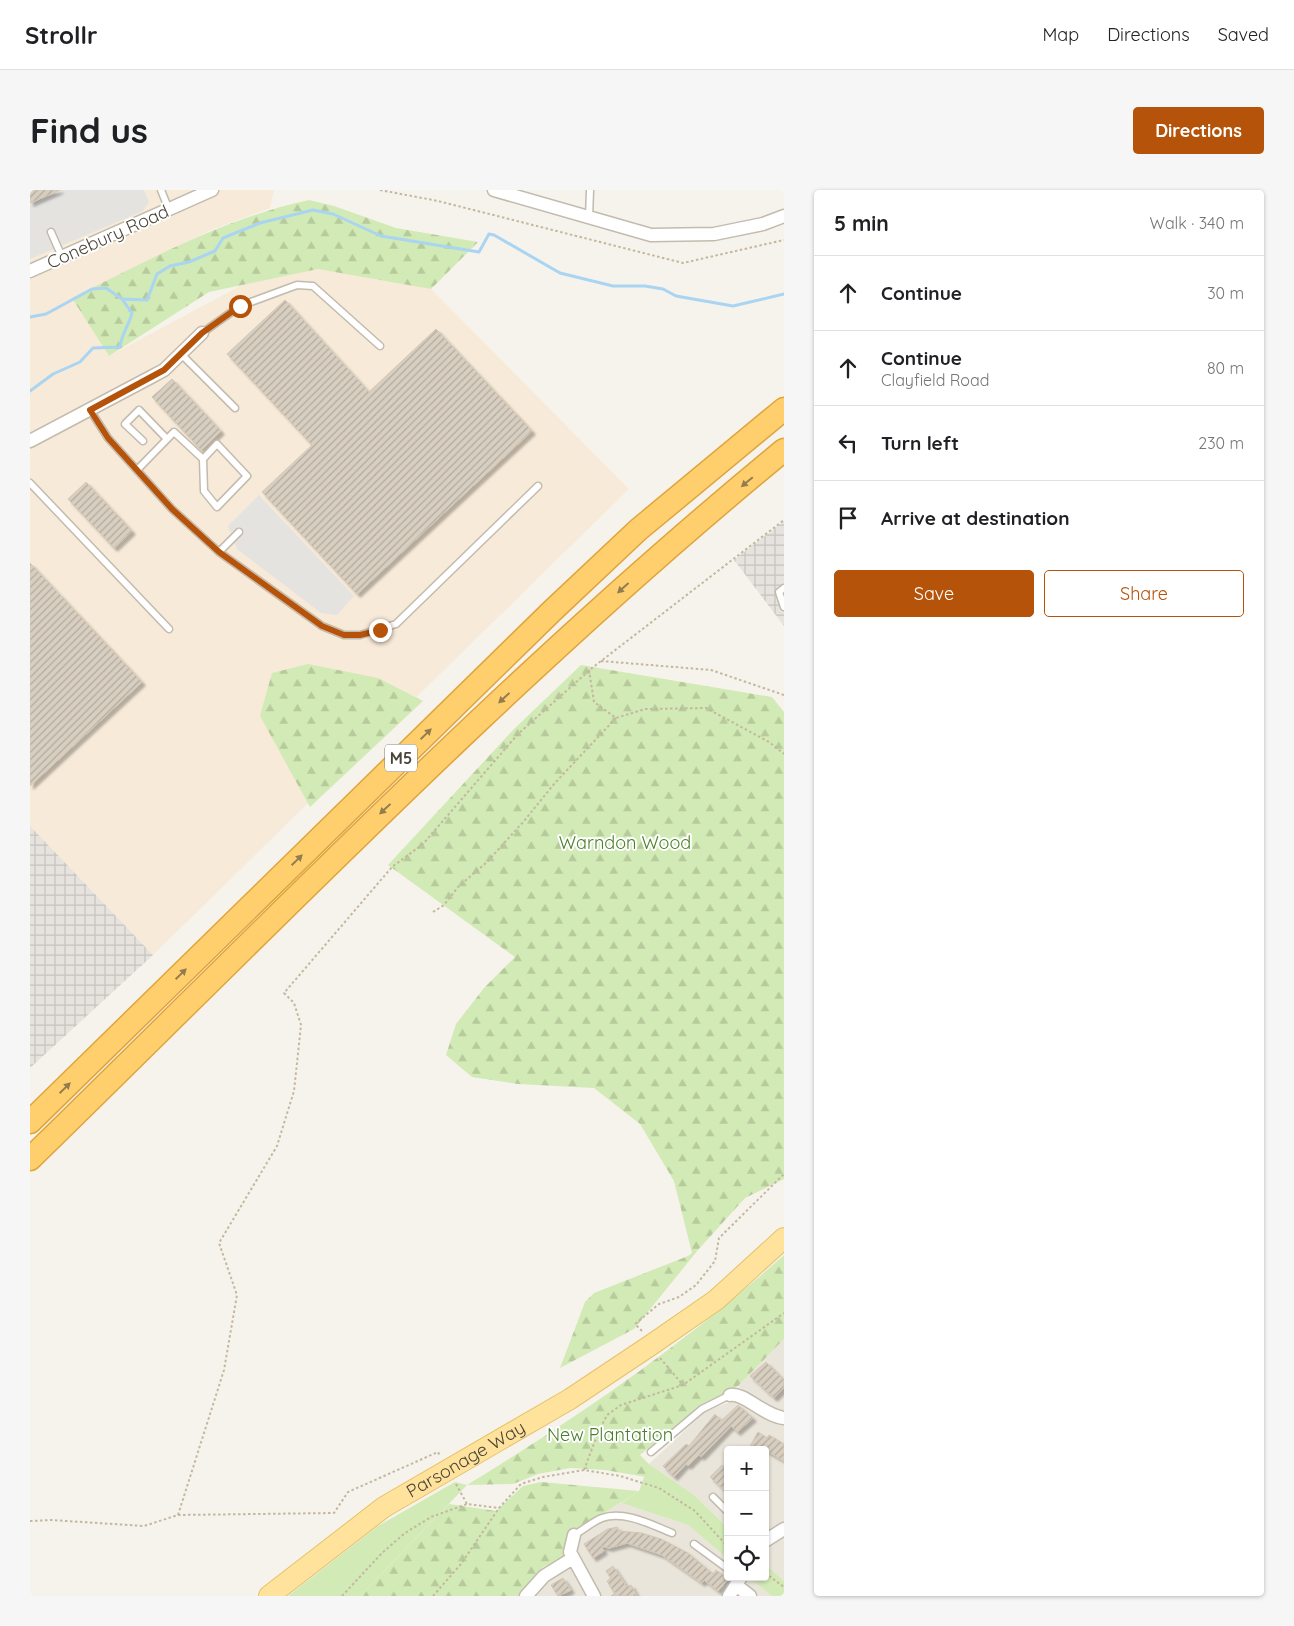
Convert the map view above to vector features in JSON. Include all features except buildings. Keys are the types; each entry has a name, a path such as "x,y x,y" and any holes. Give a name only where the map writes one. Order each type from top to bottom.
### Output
{"highway":[{"name":"M5","path":"30,1122 552,610 638,530 784,409"},
{"name":"M5","path":"32,1157 371,822 649,564 784,450"}],"main road":[{"name":"Parsonage Way","path":"269,1596 384,1507 570,1399 716,1300 784,1238"}],"street":[{"name":"Conebury Road","path":"30,271 212,190"},
{"path":"494,190 589,219 651,235 714,234 764,224 784,216"},
{"path":"30,441 158,374 202,333"},
{"path":"730,1395 739,1395 763,1412 784,1418"},
{"path":"769,1538 784,1529"},
{"path":"574,1535 570,1552 594,1596"},
{"path":"526,1596 544,1576 573,1558"},
{"path":"737,1583 750,1596"}],"lane":[{"path":"161,190 169,210"},
{"path":"589,219 590,190"},
{"path":"51,232 62,257"},
{"path":"202,333 240,306 297,285 313,286 380,346"},
{"path":"181,354 235,408"},
{"path":"90,410 108,438 172,509 219,552 322,626 344,635 360,635 396,624 538,486"},
{"path":"143,442 125,424 139,410 167,439"},
{"path":"137,470 174,432 203,459 204,491 218,507 247,476 217,444 203,459"},
{"path":"30,483 169,629"},
{"path":"219,552 239,532"},
{"path":"784,588 779,592 784,607"},
{"path":"651,1452 702,1409 730,1395"},
{"path":"713,1497 724,1508"},
{"path":"574,1535 603,1518 619,1516 646,1522 672,1533"},
{"path":"694,1544 724,1566"}],"path":[{"path":"380,190 438,201 682,264 784,240"},
{"path":"178,1515 224,1370 237,1295 219,1243 277,1146 294,1091 301,1025 294,1002 284,993 392,867 423,844 518,734 589,670 784,520"},
{"path":"601,661 711,670 784,695"},
{"path":"589,670 594,702 616,718"},
{"path":"433,912 444,905 458,887 487,862 554,784 616,718 645,709 706,708 769,742 784,754"},
{"path":"640,1330 635,1324 659,1304 679,1297 696,1286 715,1261 719,1238 784,1174"},
{"path":"584,1470 607,1415 621,1405 683,1385 784,1313"},
{"path":"657,1353 683,1385"},
{"path":"30,1521 51,1520 144,1526 178,1515 334,1513 348,1492 438,1452"},
{"path":"433,1596 461,1564 499,1508 521,1484 543,1477 584,1470 620,1476 659,1488 695,1511 724,1543"},
{"path":"455,1482 467,1504"},
{"path":"342,1596 382,1553 405,1533 431,1517 467,1504 499,1508"},
{"path":"769,1576 784,1587"}],"shaded area":[{"path":"30,190 274,190 270,208 211,230 73,298 109,356 296,256 431,289 629,489 153,955 30,826"},
{"path":"60,190 144,190 149,202 143,211 30,259 30,203"},
{"path":"259,495 354,596 337,615 321,613 237,549 228,526"},
{"path":"784,521 784,626 734,560"},
{"path":"30,826 153,955 30,1068"},
{"path":"784,1339 784,1422 738,1386"},
{"path":"736,1400 768,1420 784,1425 784,1581 769,1568 769,1446 724,1446 724,1524 694,1495 649,1464 706,1411"},
{"path":"621,1503 688,1525 724,1556 724,1581 754,1581 772,1596 533,1596 578,1530"}],"green space":[{"path":"309,200 334,206 396,228 478,242 431,289 318,269 209,292 109,356 72,298 217,229 278,208"},
{"path":"308,664 378,678 423,701 310,807 260,716 272,673"},
{"name":"Warndon Wood","path":"581,665 772,697 784,712 784,1179 745,1198 698,1250 634,1329 560,1368 585,1302 594,1293 692,1253 674,1181 640,1124 594,1088 518,1084 472,1077 446,1055 456,1024 484,988 515,957 388,865 514,729"},
{"name":"New Plantation","path":"784,1255 784,1339 738,1386 700,1405 640,1455 649,1464 646,1477 605,1470 570,1468 538,1474 513,1484 467,1485 550,1433 631,1377 709,1318"},
{"path":"649,1464 694,1495 724,1524 724,1556 688,1525 621,1503 639,1491"},
{"path":"455,1482 467,1485 360,1596 288,1596 378,1526"},
{"name":"New Plantation","path":"541,1482 639,1491 578,1530 568,1556 543,1567 521,1596 360,1596 449,1504 496,1511 523,1486"},
{"path":"769,1568 784,1581 784,1596 772,1596 753,1581 769,1581"}],"waterway":[{"path":"30,391 53,374 80,362 93,348 120,347 132,313 122,299 147,300 157,274 170,266 189,262 215,251 223,238 260,223 313,210 333,214 381,236 479,252 489,234 494,235 560,273 613,286 645,286 663,289 676,296 733,306 784,294"},
{"path":"30,317 46,314 92,289 106,288 122,299"}],"route":[{"path":"240,306 202,333 164,370 90,410 108,438 172,509 219,552 322,626 344,635 360,635 380,630"}]}
